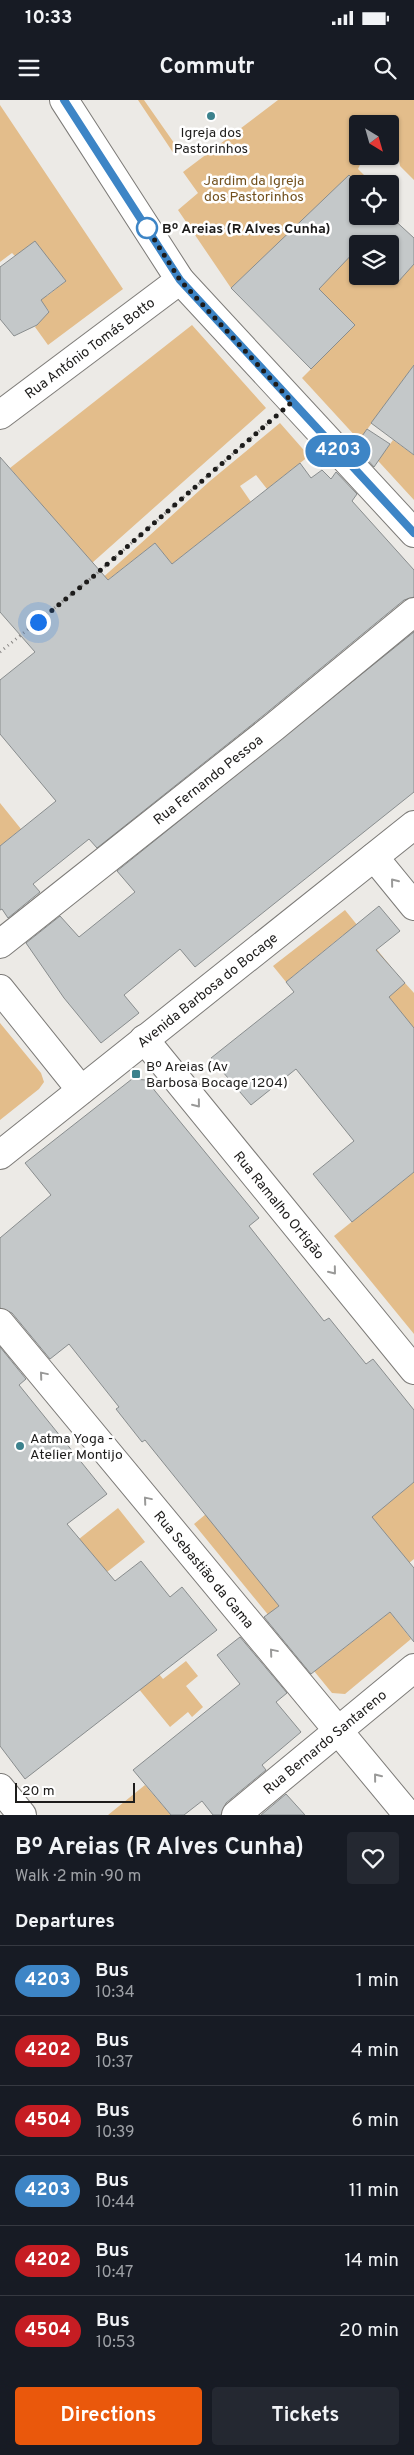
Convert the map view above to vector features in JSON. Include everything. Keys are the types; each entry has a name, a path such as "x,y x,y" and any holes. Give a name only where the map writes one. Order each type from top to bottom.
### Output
{"street":[{"path":"64,100 180,280 414,533"},
{"name":"Rua António Tomás Botto","path":"0,415 180,280"},
{"name":"Rua Fernando Pessoa","path":"0,944 274,727 414,612"},
{"name":"Avenida Barbosa do Bocage","path":"0,1155 414,825"},
{"path":"374,857 414,906"},
{"path":"0,990 81,1090"},
{"name":"Rua Ramalho Ortigão","path":"144,1039 414,1370"},
{"name":"Rua Sebastião da Gama","path":"0,1323 408,1815"},
{"name":"Rua Bernardo Santareno","path":"236,1815 414,1668"},
{"path":"0,1788 22,1815"}],"path":[{"path":"0,652 95,575 292,402"}],"green space":[{"path":"138,100 144,100 179,150 174,154"},
{"name":"Jardim da Igreja dos Pastorinhos","path":"278,100 414,100 414,180 400,166 399,115 349,115 349,165 360,165 358,169 364,175 349,175 321,203 349,238 349,285 399,285 399,280 414,264 414,365 366,431 385,451 393,440 414,455 414,500 302,378 355,325 319,289 323,285 282,240 231,288 178,210 198,193 183,172"},
{"path":"0,105 123,289 48,345 35,327 49,311 35,293 41,289 47,296 66,281 12,253 0,262"},
{"path":"192,325 266,408 92,563 10,468"},
{"path":"280,423 309,456 267,489 256,475 240,486 251,502 172,564 155,543 91,593 89,590 210,481"},
{"path":"0,803 21,829 0,846"},
{"path":"345,910 392,968 382,975 395,991 405,983 414,993 414,1028 350,1048 378,979 343,935 286,982 273,966"},
{"path":"0,1023 41,1073 44,1082 39,1089 0,1120"},
{"path":"414,1172 414,1334 334,1236"},
{"path":"414,1482 414,1559 393,1576 342,1555 274,1610 320,1667 390,1612 411,1639 345,1694 332,1693 194,1524 206,1514 355,1530"},
{"path":"118,1508 145,1542 74,1598 79,1539"},
{"path":"125,1632 163,1679 186,1661 198,1676 186,1686 203,1707 192,1717 188,1712 170,1727 105,1648"},
{"path":"145,1785 171,1815 108,1815"}],"building":[{"path":"349,175 349,225 399,224 414,238 414,264 399,281 399,235 349,235 349,257 319,289 355,325 311,369 231,288"},
{"path":"35,241 66,281 41,300 49,312 37,325 14,336 0,319 0,267"},
{"path":"414,365 414,455 371,423"},
{"path":"367,429 390,444 374,467 355,446"},
{"path":"0,457 108,580 155,543 172,564 300,463 311,478 322,470 331,479 336,472 357,494 352,501 414,570 414,597 404,600 97,848 89,839 33,884 40,892 8,918 2,909 0,910 0,846 56,801 0,734 0,680 35,652 0,612"},
{"path":"414,632 414,792 195,967 180,949 124,995 139,1013 101,1043 64,998 26,943 60,916 79,937 135,892 117,871"},
{"path":"379,906 400,931 376,950 405,983 389,997 414,1028 414,1172 352,1222 313,1174 354,1141 296,1069 251,1105 211,1058 294,992 286,982"},
{"path":"132,1079 146,1080 259,1218 249,1226 324,1321 329,1318 366,1364 373,1359 414,1410 414,1482 372,1517 414,1568 414,1642 390,1612 311,1674 264,1617 279,1606 145,1440 142,1442 116,1409 119,1407 69,1344 50,1359 12,1313 0,1308 0,1238 51,1195 25,1163"},
{"path":"0,1347 26,1379 19,1385 107,1494 67,1524 115,1581 141,1561 170,1597 182,1587 217,1630 25,1779 0,1746"},
{"path":"240,1637 287,1693 276,1702 301,1732 262,1765 266,1770 226,1803 221,1815 213,1815 202,1801 184,1815 171,1815 133,1770 240,1684 217,1655"},
{"path":"286,1794 305,1815 261,1815"}],"bus line":[{"name":"4203","path":"64,100 180,280 414,533"}],"place":[{"name":"Igreja dos Pastorinhos","path":"211,116"},
{"name":"Bº Areias (R Alves Cunha)","path":"147,228"},
{"name":"Bº Areias (Av Barbosa Bocage 1204)","path":"136,1074"},
{"name":"Aatma Yoga - Atelier Montijo","path":"20,1446"}],"route":[{"path":"38,622 95,575 292,402 180,280 147,228"}]}
